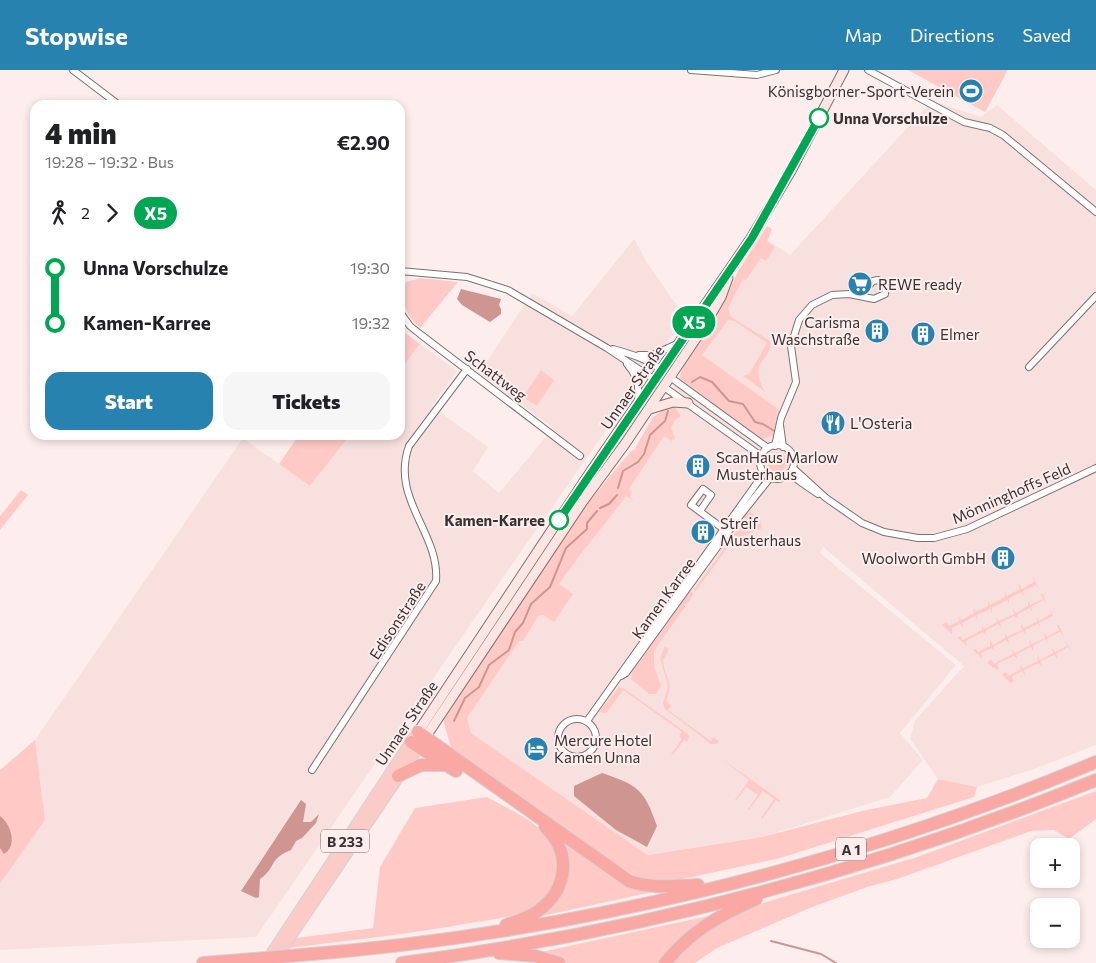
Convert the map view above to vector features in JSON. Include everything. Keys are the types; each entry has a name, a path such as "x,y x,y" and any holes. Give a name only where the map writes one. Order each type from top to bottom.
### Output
{"highway":[{"path":"418,740 449,766 545,828 558,844 564,867 558,893 537,912 478,935"},
{"path":"418,740 629,881 642,885 663,887 728,884"},
{"name":"A 1","path":"203,963 259,961 289,956 390,947 478,935 599,913 728,884 830,856 926,825 1096,762"},
{"path":"398,776 421,765 449,766"},
{"name":"A 1","path":"402,963 479,952 630,923 786,885 937,838 1096,780"},
{"path":"665,963 681,943 711,920 786,885"},
{"path":"479,952 535,956 559,963"}],"main road":[{"path":"730,271 777,197 844,70"},
{"name":"Unnaer Straße","path":"273,963 398,776 418,740 638,405 730,271"},
{"name":"Unnaer Straße","path":"259,961 418,740 664,387 716,305 730,271"},
{"path":"662,370 670,377"},
{"path":"655,380 664,387"},
{"path":"647,411 665,403 688,403"}],"street":[{"path":"73,70 112,100"},
{"path":"691,70 758,75 776,70"},
{"path":"868,70 964,122 990,128 1003,135 1096,212"},
{"path":"405,270 445,273 492,284 524,299 573,330 607,348 655,380"},
{"path":"780,430 783,447 793,457 791,471 781,479 770,478 764,473 760,465 761,456 771,447 780,430 796,382 791,346 799,320 812,304 825,297 839,294 860,295"},
{"path":"1029,367 1096,296"},
{"name":"Schattweg","path":"405,319 410,326 580,456"},
{"path":"635,355 653,355 667,350 682,340"},
{"path":"607,348 635,355 651,362 662,370"},
{"path":"624,359 637,378 640,389 638,405"},
{"name":"Edisonstraße","path":"312,770 436,582 435,561 405,484 404,458 409,446 467,369"},
{"path":"670,377 771,447 783,447"},
{"path":"664,387 761,456"},
{"name":"Mönninghoffs Feld","path":"791,471 850,516 873,529 903,537 934,538 966,529 1096,468"},
{"name":"Kamen Karree","path":"587,721 618,678 626,673 764,473"},
{"name":"Kamen Karree","path":"726,530 770,478"},
{"path":"700,511 726,530"},
{"path":"574,719 587,721 596,735 593,748 583,756 575,757 567,754 559,744 560,728 566,722 574,719"}],"shaded area":[{"name":"Könisgborner-Sport-Verein","path":"908,70 1008,70 985,112"},
{"path":"932,101 981,117 997,105 1096,190 1096,745 1034,769 977,787 938,779 910,739 915,720 964,666 823,547 820,553 956,665 900,733 923,760 890,797 762,837 648,855 471,733 467,718 767,240 790,255"},
{"path":"767,226 772,229 767,242 775,247 766,261 761,258 746,280 743,279 728,308 731,317 770,341 768,353 759,367 760,381 765,392 743,376 749,374 767,343 734,321 728,320 702,355 778,409 780,412 776,421 775,435 759,440 679,379 684,363 725,301 738,271"},
{"path":"634,239 648,264 685,317 488,599 256,937 0,950 0,884 45,820 35,740 242,440 246,440 310,486 346,440 405,440 405,364 420,344 457,371 432,406 488,447 473,471 499,493 553,428 479,373 532,293 572,316"},
{"path":"420,278 458,282 420,328 411,318 405,307 406,282"},
{"path":"461,289 501,299 499,305 501,314 490,322 462,305 457,299"},
{"path":"405,333 420,344 405,364"},
{"path":"541,370 554,380 537,406 523,397"},
{"path":"668,407 675,407 681,416 675,420 671,427 675,438 672,441 664,436 629,489 632,492 630,497 634,501 626,496 559,584 573,594 554,622 543,615 538,616 523,641 519,641 467,718 471,733 648,855 762,837 862,811 927,798 938,779 977,787 974,797 780,858 664,883 635,876 594,850 451,748 443,719 582,510 631,451 634,450 653,417"},
{"path":"296,440 346,440 310,486 279,464"},
{"path":"777,452 784,455 787,462 784,469 777,472 770,469 767,462 770,455"},
{"path":"21,490 28,495 0,530 0,516"},
{"path":"750,512 760,519 762,528 733,540 696,591 694,590 745,519 742,516"},
{"path":"1033,577 1039,589 1036,585 1023,591 1024,597 1021,592 1009,599 1009,604 1007,600 992,608 992,613 990,609 977,615 978,621 975,616 962,623 963,628 960,624 952,628 952,634 942,625 946,622 949,626 959,621 958,616 961,620 974,613 973,608 976,612 988,606 988,601 990,605 1005,597 1005,592 1007,596 1020,589 1019,584 1022,589 1034,582"},
{"path":"689,590 694,594 654,651 654,666 661,686 656,694 649,694 631,679 633,669"},
{"path":"1041,594 1043,594 1046,605 1044,600 1031,607 1033,612 1029,608 1017,615 1019,619 1014,616 1000,623 1002,628 998,624 985,631 987,636 983,632 966,641 967,646 958,638 960,636 963,640 982,630 982,625 984,629 997,622 996,617 999,621 1014,614 1013,608 1016,613 1028,606 1028,601 1030,605 1043,599"},
{"path":"1050,609 1055,620 1053,616 1039,623 1041,627 1038,624 1025,630 1027,635 1023,631 1008,639 1010,644 1006,640 993,647 995,651 991,648 981,653 982,658 973,650 975,648 978,652 990,646 990,640 993,645 1005,638 1005,633 1007,637 1022,630 1021,624 1024,628 1037,622 1036,617 1039,621 1051,614"},
{"path":"1057,625 1059,625 1064,636 1060,632 1047,638 1048,644 1045,639 1033,646 1033,651 1031,647 1016,655 1018,659 1014,656 997,664 999,669 997,670 987,663 991,659 994,664 1013,654 1011,649 1015,653 1030,645 1029,640 1032,644 1045,638 1044,632 1047,637 1059,630"},
{"path":"1065,641 1072,651 1068,647 1056,654 1058,659 1054,655 1041,661 1042,667 1039,663 1024,670 1025,676 1022,671 1012,677 1014,681 1011,683 1002,675 1006,672 1009,676 1021,669 1019,665 1023,668 1038,661 1037,655 1040,660 1053,653 1052,648 1055,652 1067,646"},
{"path":"665,646 669,649 663,660 669,684 666,700 671,706 668,710 711,741 713,737 719,741 717,744 711,744 665,709 663,703 668,686 660,658"},
{"path":"619,687 687,733 689,736 687,742 684,740 673,755 671,754 682,739 679,736 682,732 623,690 606,713 599,712"},
{"path":"35,740 45,820 0,884 0,770"},
{"path":"722,759 780,800 779,802 776,800 762,819 774,799 763,791 749,810 758,795 746,787 736,801 749,780"},
{"path":"602,773 632,786 644,796 657,826 647,847 616,830 574,796 574,786"},
{"path":"1096,791 1096,819 1070,838 1054,830 1031,831 812,907 717,948 695,963 672,963 685,947 713,925 746,908 917,857"},
{"path":"487,797 537,827 554,848 557,862 557,878 551,893 542,903 523,912 496,919 402,934 290,948 296,938 373,928 380,867 415,808"},
{"path":"301,800 306,804 303,822 311,822 319,814 316,823 302,838 296,841 291,850 275,860 266,874 260,879 259,897 256,898 241,891"},
{"path":"0,816 10,829 12,841 11,846 4,854 0,848"},
{"path":"559,837 651,889 652,892 542,916 559,895 567,880 567,862"},
{"path":"708,916 709,918 662,963 562,963 541,952"}],"waterway":[{"path":"692,382 700,377 712,382 729,401 743,404 755,422 763,424 776,432"},
{"path":"618,488 623,471 638,462 644,454 650,435 665,421 668,411"},
{"path":"600,508 609,504 617,495"},
{"path":"454,721 465,698 479,687 489,665 509,650 515,632 523,623 531,604 550,587 566,548 587,529 587,523 597,511"},
{"path":"771,941 821,954 836,963"}],"bus line":[{"name":"X5","path":"559,520 752,238 782,188 819,118"}],"place":[{"name":"Könisgborner-Sport-Verein","path":"971,91"},
{"name":"Unna Vorschulze","path":"819,118"},
{"name":"REWE ready","path":"860,284"},
{"name":"Carisma Waschstraße","path":"877,331"},
{"name":"Elmer","path":"923,334"},
{"name":"L'Osteria","path":"833,423"},
{"name":"ScanHaus Marlow Musterhaus","path":"698,466"},
{"name":"Kamen-Karree","path":"559,520"},
{"name":"Streif Musterhaus","path":"703,532"},
{"name":"Woolworth GmbH","path":"1003,558"},
{"name":"Mercure Hotel Kamen Unna","path":"536,749"}]}
